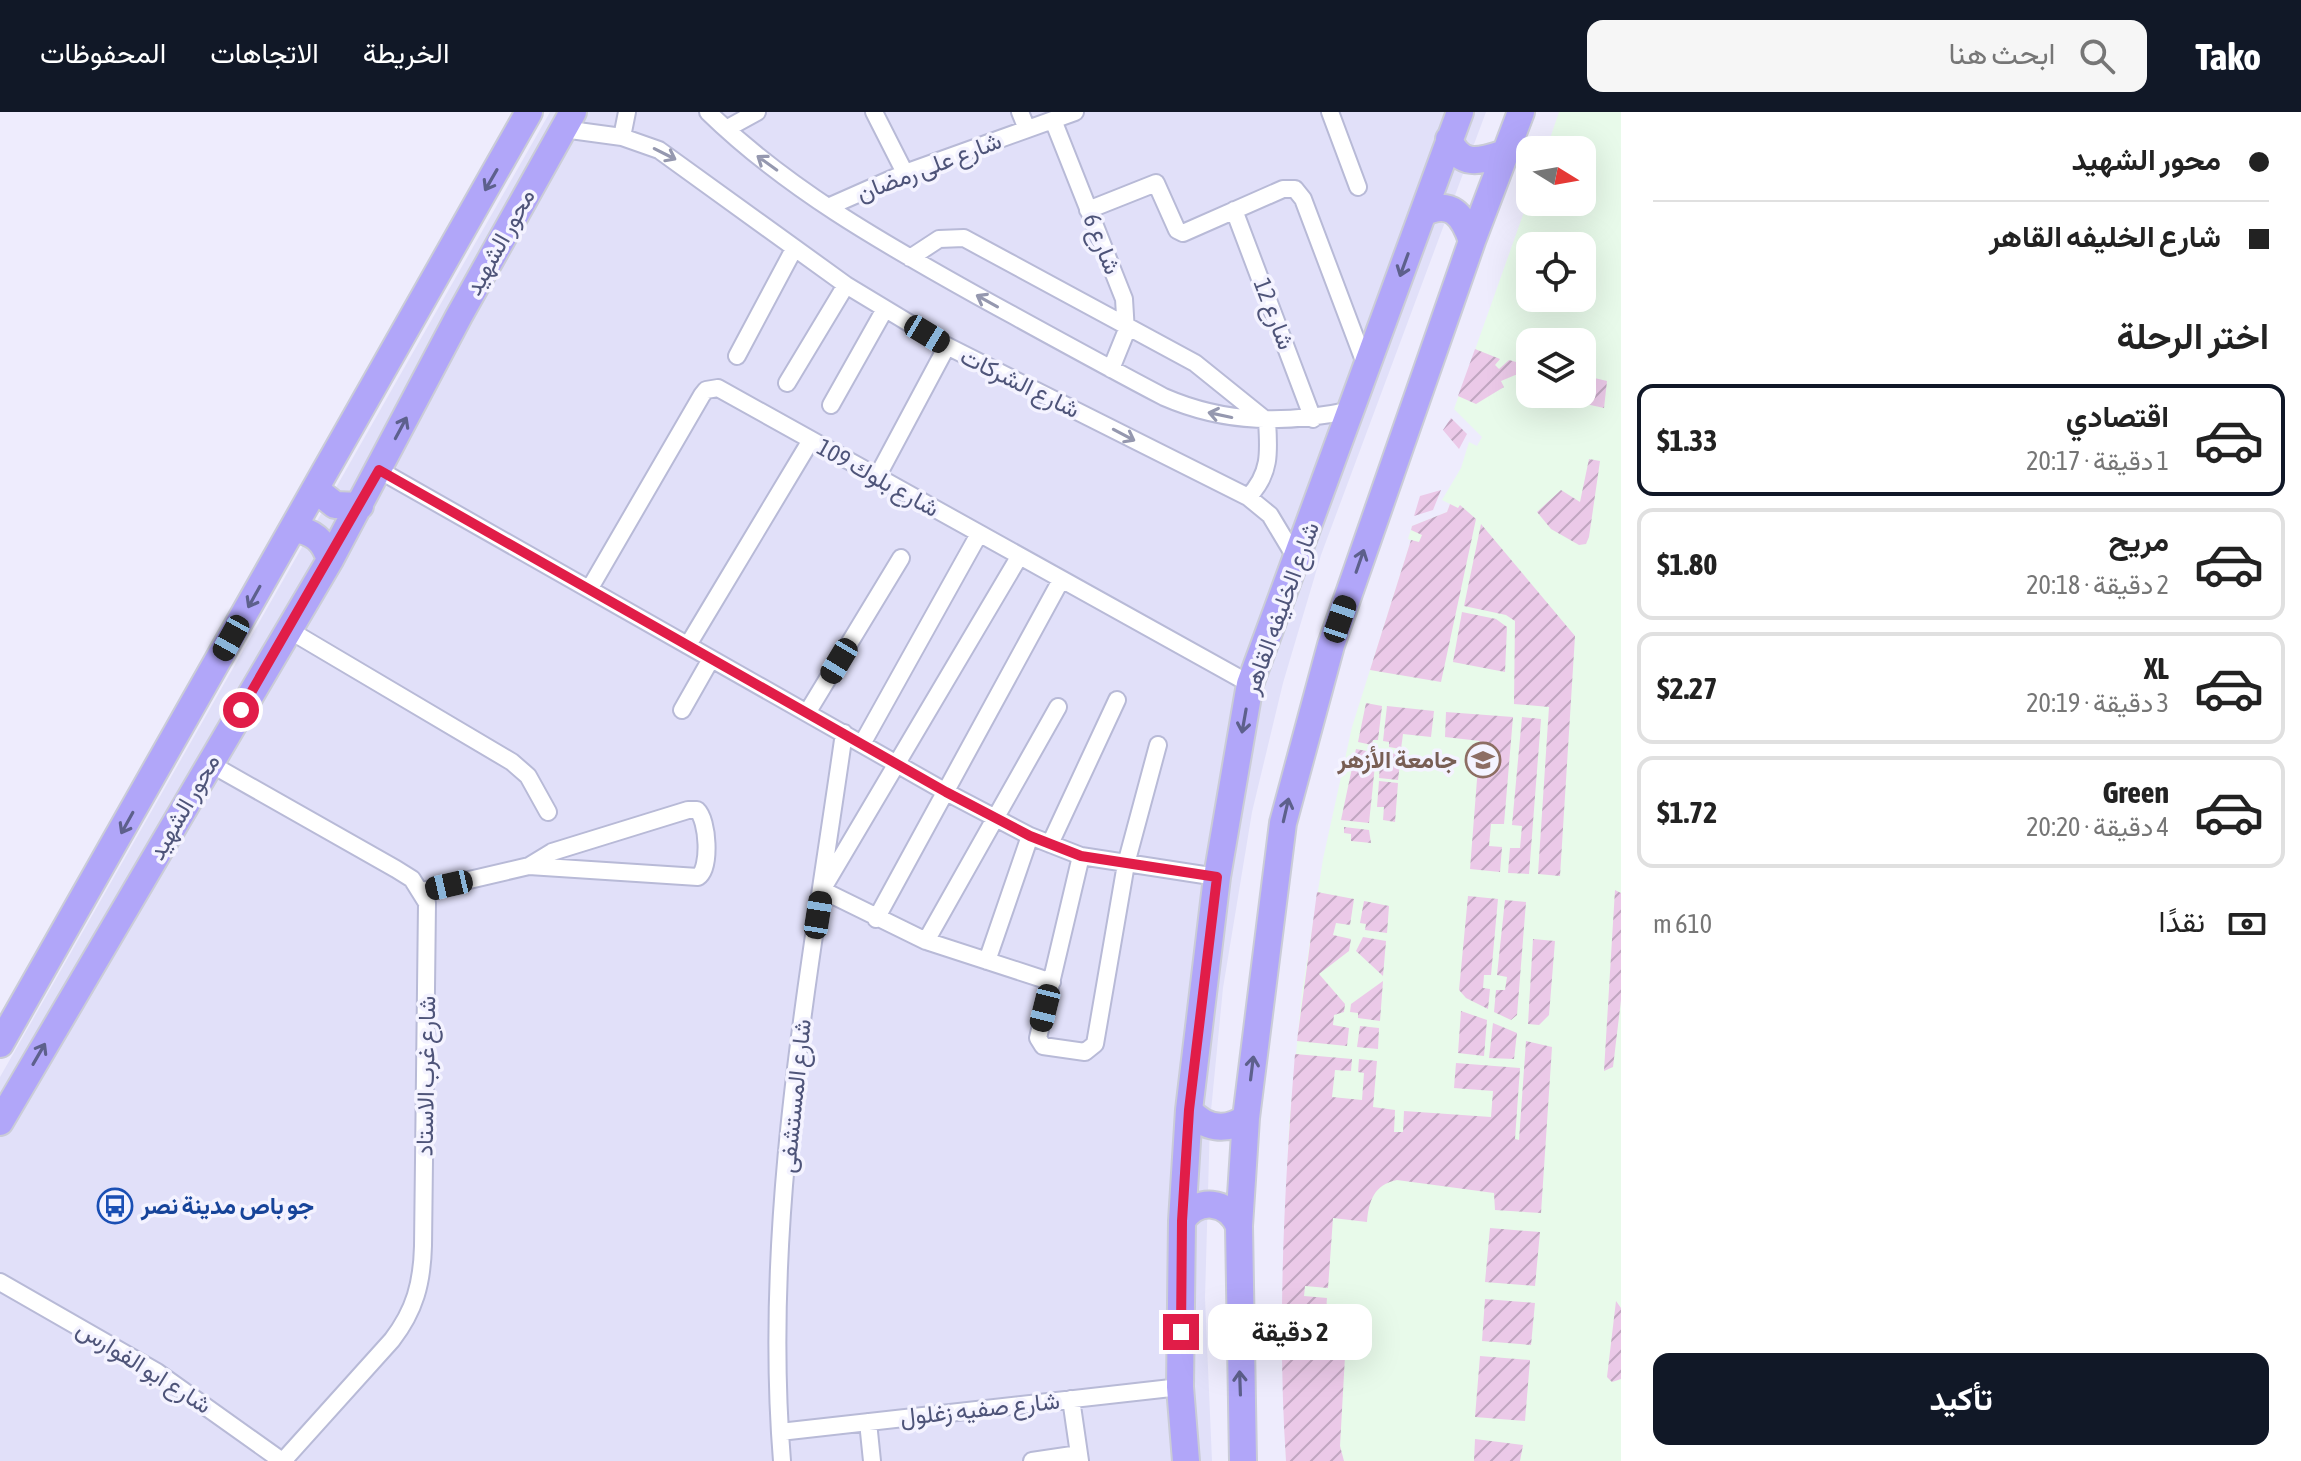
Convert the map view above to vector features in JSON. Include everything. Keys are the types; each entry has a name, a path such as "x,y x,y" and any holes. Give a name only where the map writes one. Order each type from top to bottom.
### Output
{"main road":[{"name":"محور الشهيد","path":"0,1044 529,112"},
{"name":"شارع الخليفه القاهر","path":"1186,1461 1180,1387 1182,1221 1189,1110 1217,877 1250,684 1298,561 1460,112"},
{"path":"1243,1461 1239,1226 1246,1118 1274,877 1304,736 1331,645 1472,241 1521,112"},
{"name":"محور الشهيد","path":"0,1122 330,560 568,120"},
{"path":"1449,139 1455,152 1469,161 1481,161 1508,152"},
{"path":"1423,213 1441,206 1454,209 1463,217 1472,241"},
{"path":"315,489 335,505 360,506"},
{"path":"293,529 313,534 327,549 330,560"},
{"path":"1189,1110 1201,1122 1216,1127 1232,1126 1246,1118"},
{"path":"1182,1221 1192,1209 1208,1204 1230,1212 1239,1226"}],"street":[{"path":"622,137 627,112"},
{"path":"708,112 828,207 910,258 1111,369 1199,410 1267,421 1313,419 1352,410"},
{"path":"726,129 757,112"},
{"path":"874,112 905,173"},
{"path":"1020,112 1027,129"},
{"name":"شارع على رمضان","path":"828,207 905,173 1075,112"},
{"path":"1330,112 1358,187"},
{"name":"شارع الشركات","path":"568,120 622,137 678,160 846,285 947,346 1248,497 1270,515 1298,561"},
{"name":"شارع 6","path":"1053,120 1124,299 1126,323 1111,369"},
{"path":"1088,210 1153,182 1159,186 1180,232 1289,187 1300,193 1367,369"},
{"name":"شارع 12","path":"1234,210 1313,419"},
{"path":"910,258 939,239 964,238 1126,323 1211,374 1267,421 1268,463 1257,487 1248,497"},
{"path":"737,356 794,249"},
{"path":"787,383 846,285"},
{"path":"831,405 885,309"},
{"path":"877,477 947,346"},
{"name":"شارع بلوك 109","path":"590,588 706,390 718,388 1250,684"},
{"path":"688,645 811,440"},
{"path":"379,470 946,792 1030,836 1081,856 1217,877"},
{"path":"862,744 979,534"},
{"path":"1019,557 822,890 926,941 1052,982"},
{"path":"807,713 901,558"},
{"path":"876,919 1061,580"},
{"path":"289,630 512,762 528,776 548,812"},
{"path":"682,710 711,659"},
{"path":"1050,844 1117,700"},
{"path":"926,941 993,817 1058,707"},
{"name":"شارع المستشفى","path":"782,1461 778,1262 794,1092 844,733"},
{"path":"1081,856 1039,1035 1040,1044 1078,1052 1091,1049 1126,864 1158,745"},
{"path":"209,763 396,869 422,891 529,866 698,877 705,867 704,820 697,810 688,810 552,852 529,866"},
{"path":"987,961 1030,836"},
{"name":"شارع غرب الاستاد","path":"283,1461 392,1340 408,1319 418,1296 423,1246 428,917 422,891"},
{"name":"شارع ابو الفوارس","path":"0,1282 157,1372 283,1461"},
{"name":"شارع صفيه زغلول","path":"780,1432 1180,1387"},
{"path":"1032,1461 1080,1458 1071,1399"},
{"path":"868,1422 872,1461"}],"shaded area":[{"path":"550,112 1486,112 1321,555 1283,683 1252,812 1223,988 1210,1121 1205,1298 1212,1461 0,1461 0,1077"},
{"name":"جامعة الأزهر","path":"1559,112 1621,112 1621,1461 1286,1461 1282,1325 1289,1126 1302,992 1323,859 1352,727 1411,540 1408,539 1412,526 1447,512 1450,504 1442,500 1461,468 1469,442 1477,446 1482,437 1454,409 1516,234 1516,312 1596,312 1596,232 1517,232 1523,216 1596,216 1596,136 1551,136"},
{"path":"1475,349 1500,359 1495,365 1499,369 1509,360 1516,362 1516,375 1501,381 1504,387 1476,404 1458,396"},
{"path":"1596,378 1607,381 1604,408 1596,406"},
{"path":"1451,418 1467,434 1459,449 1443,430"},
{"path":"1589,459 1600,461 1589,537 1586,544 1579,545 1551,529 1537,512 1561,490 1580,502"},
{"path":"1441,490 1433,510 1414,516 1420,496"},
{"path":"1450,504 1458,508 1460,505 1476,519 1441,682 1370,670 1411,540 1419,542 1422,535 1411,530 1412,526 1447,512"},
{"path":"1481,524 1575,636 1560,876 1538,874 1549,707 1514,704 1515,621 1506,615 1464,606"},
{"path":"1462,612 1496,619 1507,627 1505,672 1453,662"},
{"path":"1366,703 1382,706 1378,740 1373,740 1372,745 1358,742"},
{"path":"1387,706 1434,711 1431,737 1403,734 1401,749 1389,747 1389,742 1383,741"},
{"path":"1446,712 1513,717 1504,824 1491,824 1489,846 1502,847 1500,872 1470,869 1480,741 1445,737"},
{"path":"1522,717 1541,719 1529,874 1508,873 1510,848 1520,848 1522,826 1512,825"},
{"path":"1356,749 1372,752 1370,764 1375,765 1369,823 1341,820"},
{"path":"1388,753 1401,754 1398,780 1379,778 1380,765 1387,766"},
{"path":"1379,781 1398,783 1395,822 1383,820 1384,807 1377,807"},
{"path":"1344,827 1369,830 1371,843 1351,841 1351,834 1344,833"},
{"path":"1615,890 1621,893 1621,1000 1613,1067 1604,1071"},
{"path":"1317,892 1354,899 1350,925 1336,923 1333,935 1351,939 1349,951 1319,974 1345,1004 1344,1012 1334,1015 1333,1025 1349,1028 1347,1046 1297,1041"},
{"path":"1468,896 1498,899 1491,975 1484,975 1483,988 1490,989 1488,1009 1466,998 1459,990"},
{"path":"1505,900 1526,902 1517,1015 1511,1020 1494,1012 1496,990 1505,990 1507,977 1497,975"},
{"path":"1364,901 1389,906 1387,933 1365,930 1366,924 1360,923"},
{"path":"1363,937 1386,941 1383,976 1356,951"},
{"path":"1533,939 1555,941 1549,1015 1539,1025 1528,1024"},
{"path":"1383,981 1380,1021 1358,1018 1358,1013 1350,1012 1351,1004"},
{"path":"1461,1011 1487,1020 1484,1056 1458,1053"},
{"path":"1493,1023 1517,1033 1514,1059 1489,1058"},
{"path":"1360,1026 1379,1028 1378,1049 1357,1047"},
{"path":"1526,1041 1552,1047 1541,1213 1495,1210 1494,1193 1397,1180 1389,1182 1374,1195 1367,1222 1333,1218 1328,1288 1305,1286 1304,1296 1327,1298 1326,1311 1305,1309 1302,1334 1346,1338 1340,1446 1344,1461 1286,1461 1282,1359 1283,1258 1295,1054 1352,1059 1351,1071 1335,1070 1332,1097 1362,1100 1364,1073 1358,1072 1359,1059 1377,1061 1373,1107 1395,1110 1394,1132 1403,1132 1404,1111 1491,1117 1493,1091 1454,1088 1456,1063 1520,1068 1515,1139 1519,1140"},
{"path":"1490,1228 1540,1232 1535,1286 1485,1282"},
{"path":"1485,1299 1535,1303 1531,1345 1482,1341"},
{"path":"1616,1301 1621,1308 1621,1379 1612,1382 1607,1377"},
{"path":"1480,1356 1530,1360 1525,1421 1475,1417"},
{"path":"1475,1439 1523,1445 1520,1461 1474,1461"}],"place":[{"name":"جامعة الأزهر","path":"1483,760"},
{"name":"جو باص مدينة نصر","path":"115,1206"}],"route":[{"path":"241,710 379,470 946,792 1030,836 1081,856 1217,877 1189,1110 1182,1221 1181,1332"}]}
